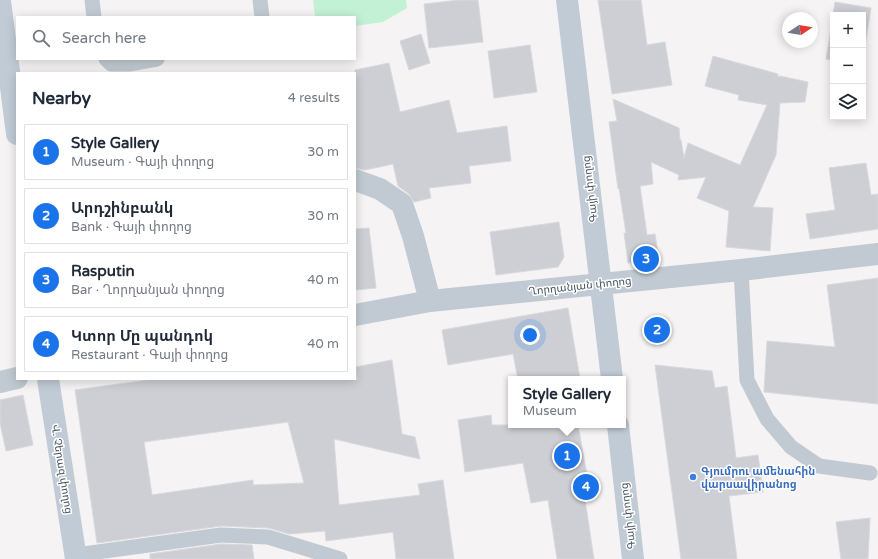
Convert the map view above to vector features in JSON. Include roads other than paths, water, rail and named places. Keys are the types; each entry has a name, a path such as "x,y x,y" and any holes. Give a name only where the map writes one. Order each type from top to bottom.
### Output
{"main road":[{"name":"Գայի փողոց","path":"567,0 612,376"},
{"path":"0,1 16,126"},
{"name":"Վ. Չերազ փողոց","path":"48,380 76,557"},
{"name":"Գայի փողոց","path":"618,428 633,559"}],"street":[{"path":"356,180 380,189 402,204 413,236 430,301"},
{"name":"Ղորղանյան փողոց","path":"356,315 430,301 741,270 878,254"},
{"path":"0,382 16,378"}],"lane":[{"path":"92,0 94,16"},
{"path":"260,0 262,16"},
{"path":"107,60 111,64 129,64 151,60"},
{"path":"741,270 747,380 767,419 791,447 819,466 870,472"},
{"path":"76,557 222,535 268,537 340,559"}],"place":[{"name":"Rasputin","path":"646,259"},
{"name":"Արդշինբանկ","path":"657,330"},
{"name":"Style Gallery","path":"567,456"},
{"name":"Գյումրու ամենահին վարսավիրանոց","path":"693,477"},
{"name":"Կտոր Մը պանդոկ","path":"586,487"}]}
